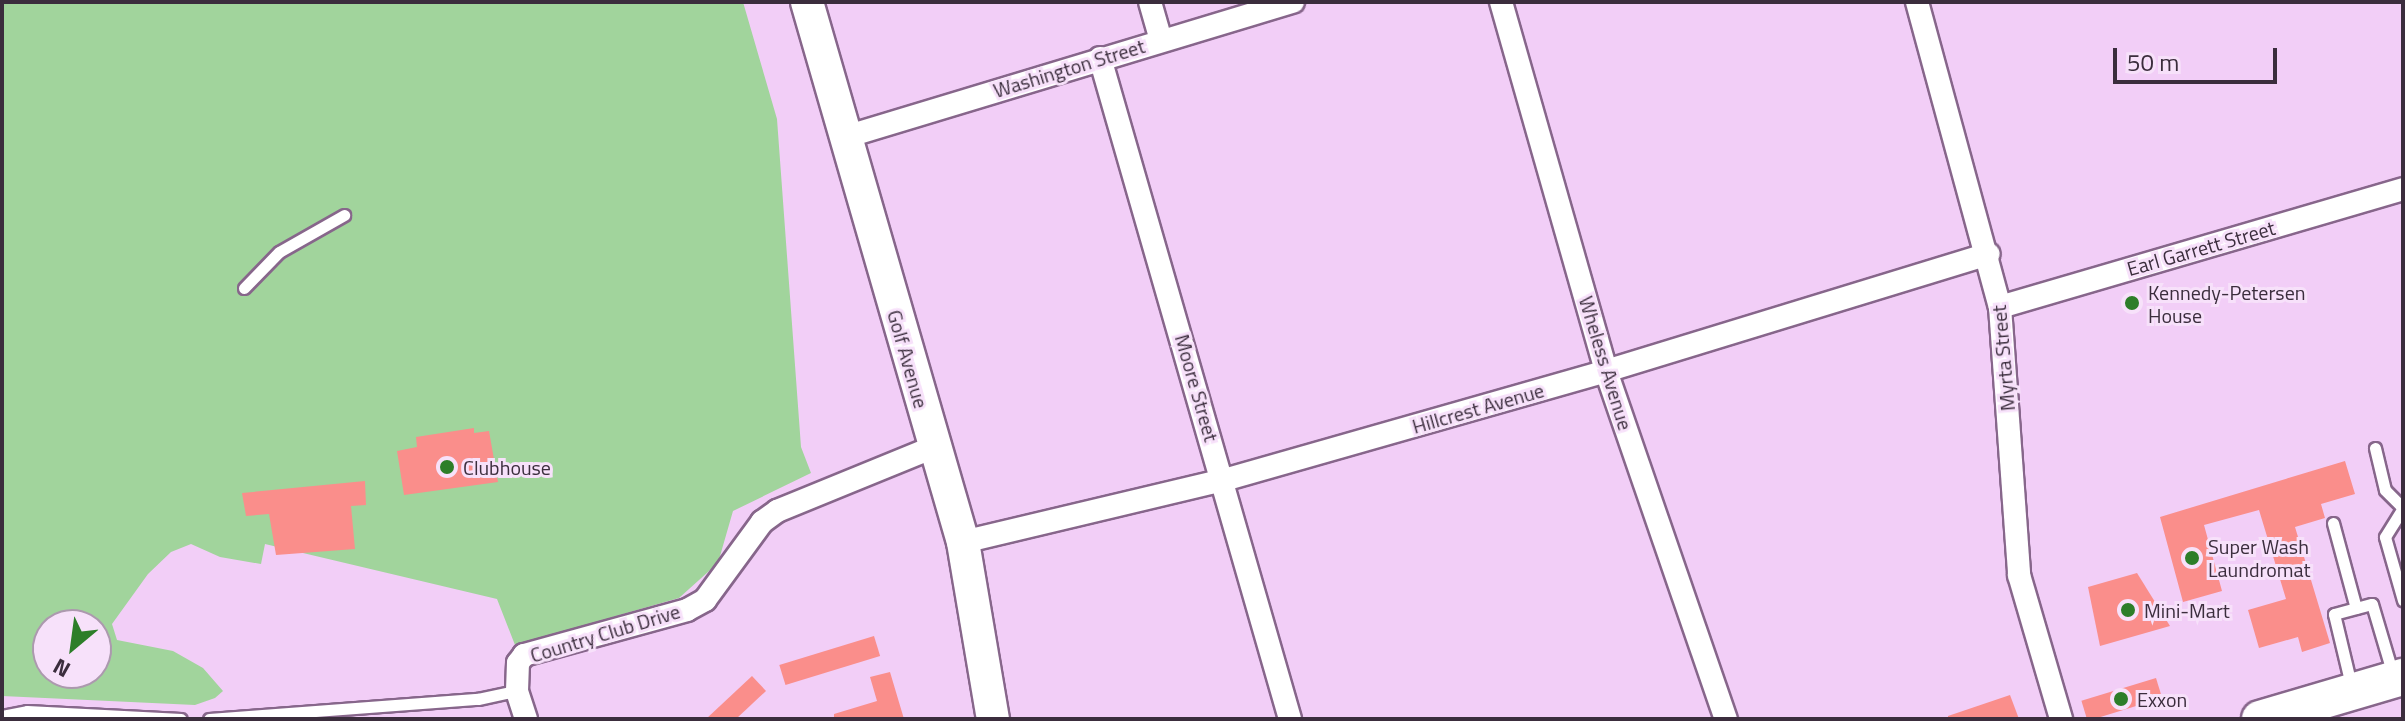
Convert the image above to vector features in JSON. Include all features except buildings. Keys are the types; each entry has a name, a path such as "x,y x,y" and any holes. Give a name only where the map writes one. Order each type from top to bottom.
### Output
{"main road":[{"name":"Golf Avenue","path":"807,2 963,542 993,719"},
{"path":"2260,719 2398,678"}],"street":[{"path":"1150,2 1161,40"},
{"name":"Washington Street","path":"845,137 1293,2"},
{"name":"Wheless Avenue","path":"1501,2 1606,371 1726,719"},
{"name":"Myrta Street","path":"1917,2 2000,307 2019,575 2061,719"},
{"name":"Moore Street","path":"1100,58 1224,480 1290,719"},
{"name":"Earl Garrett Street","path":"2000,307 2403,189"},
{"name":"Hillcrest Avenue","path":"963,542 1224,480 1606,371 1988,254"},
{"name":"Country Club Drive","path":"526,719 517,691 518,663 524,655 687,610 705,600 762,522 777,511 934,447"}],"lane":[{"path":"244,288 279,252 344,215"},
{"path":"2375,448 2385,490 2403,508 2385,537 2403,599"},
{"path":"2333,523 2356,608"},
{"path":"2353,692 2334,614 2372,604 2398,678"},
{"path":"209,719 478,699 517,691"},
{"path":"2,716 27,711 181,719"}],"green space":[{"path":"2,2 743,2 777,119 801,447 811,473 733,511 718,563 679,598 515,645 497,599 265,544 261,564 220,557 191,544 171,552 148,574 112,624 117,640 173,651 203,668 223,691 215,698 195,705 2,696"}],"place":[{"name":"Kennedy-Petersen House","path":"2132,303"},
{"name":"Clubhouse","path":"447,467"},
{"name":"Super Wash Laundromat","path":"2192,558"},
{"name":"Mini-Mart","path":"2128,610"},
{"name":"Exxon","path":"2121,699"}]}
